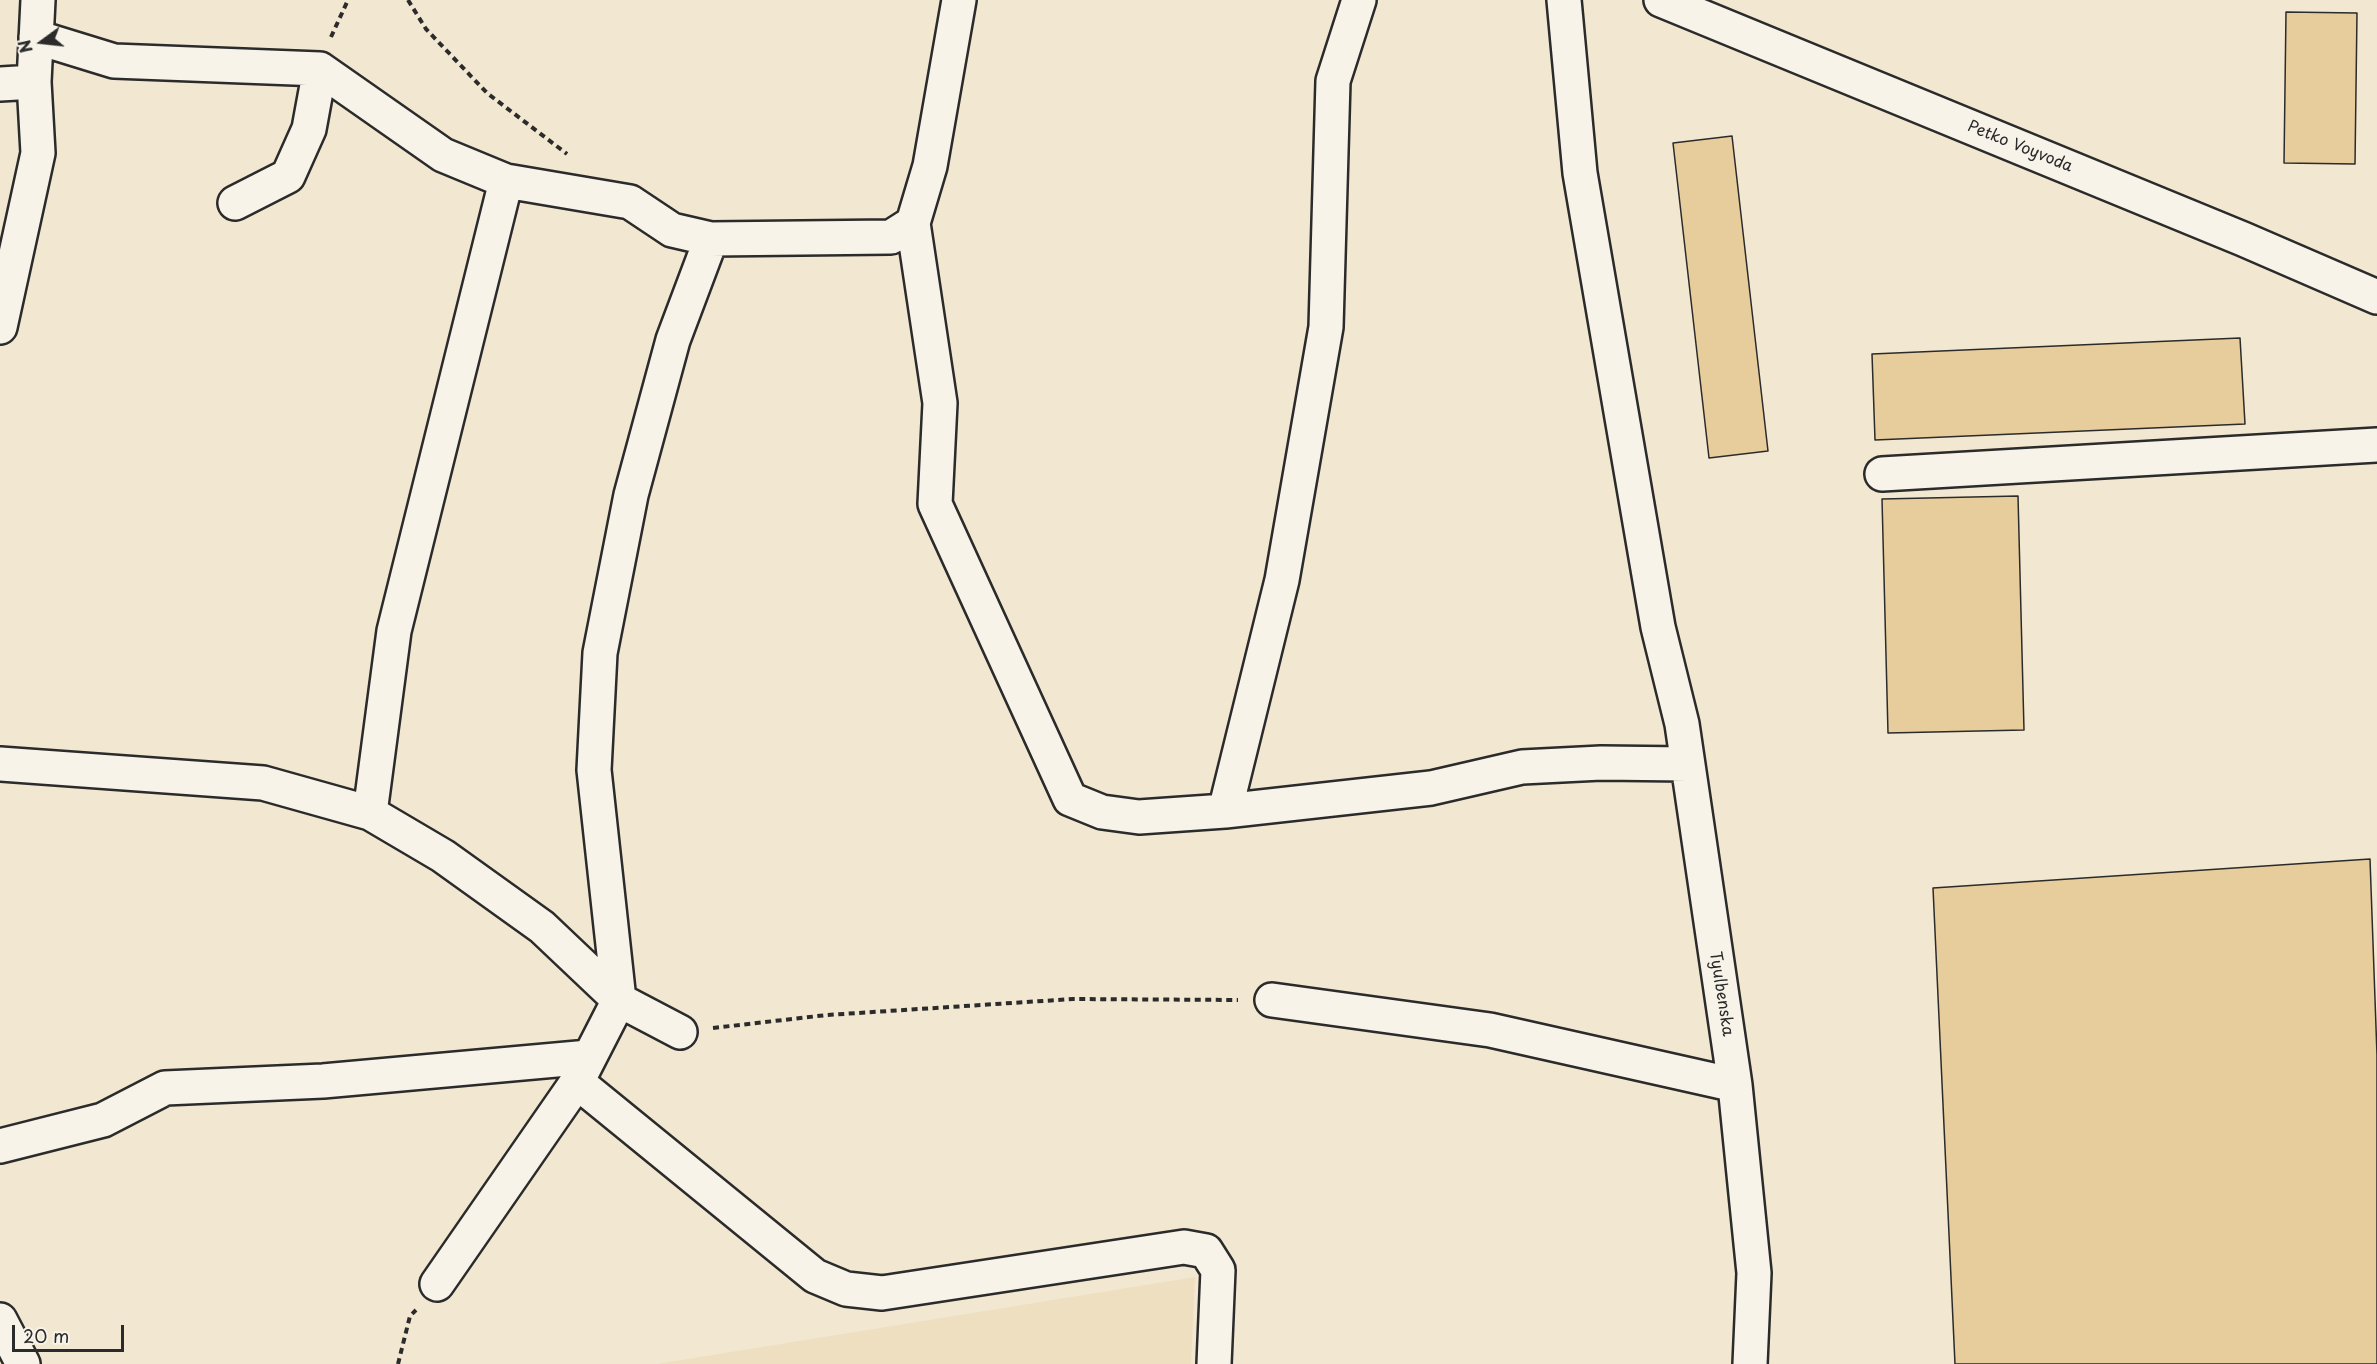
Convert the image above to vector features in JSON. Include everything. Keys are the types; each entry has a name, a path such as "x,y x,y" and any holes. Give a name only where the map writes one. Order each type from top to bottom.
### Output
{"street":[{"path":"0,327 38,153 33,82 38,0"},
{"path":"959,0 930,166 914,224 940,403 935,504 1070,799 1102,812 1139,817 1225,811 1431,788 1522,767 1601,763 1687,764"},
{"path":"1225,811 1282,580 1326,327 1333,81 1359,0"},
{"name":"Tyulbenska","path":"1564,0 1580,172 1658,627 1682,724 1735,1085 1754,1273 1750,1364"},
{"name":"Petko Voyvoda","path":"1661,0 2221,230 2377,297"},
{"path":"36,37 114,61 320,69 443,155 506,181 630,202 672,230 711,239 891,237 914,224"},
{"path":"235,203 288,176 309,129 320,69"},
{"path":"0,84 33,82"},
{"path":"370,813 394,630 506,181"},
{"path":"437,1284 583,1069 619,1000 594,770 600,653 631,495 673,340 711,239"},
{"path":"1882,474 2377,445"},
{"path":"0,764 262,783 370,813 443,856 542,927 619,1000 680,1032"},
{"path":"1272,1000 1490,1030 1735,1085"},
{"path":"0,1146 103,1120 165,1088 583,1069 815,1276 846,1289 882,1293 1184,1247 1206,1251 1218,1270 1214,1364"},
{"path":"0,1320 23,1364"}],"path":[{"path":"408,0 426,28 487,93 573,158"},
{"path":"680,1032 827,1015 1073,999 1272,1000"},
{"path":"398,1364 410,1316 437,1284"}],"shaded area":[{"path":"1195,1277 1191,1364 657,1364"}],"building":[{"path":"2286,12 2357,13 2355,164 2284,163"},
{"path":"1732,136 1768,451 1709,458 1673,143"},
{"path":"2240,338 2245,424 1875,440 1872,354"},
{"path":"2018,496 2024,730 1888,733 1882,499"},
{"path":"2370,859 2377,1055 2377,1364 1955,1364 1933,888"}]}
